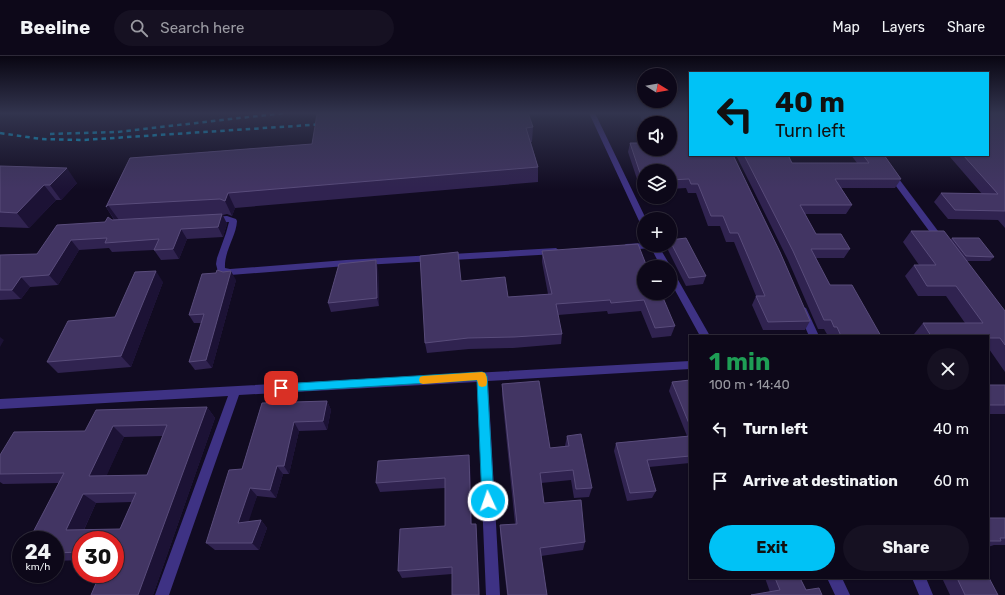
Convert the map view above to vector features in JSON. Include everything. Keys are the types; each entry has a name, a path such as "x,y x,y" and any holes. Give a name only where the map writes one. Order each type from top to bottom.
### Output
{"street":[{"path":"604,138 638,212"},
{"path":"878,156 948,250"},
{"path":"204,220 227,219 233,221 233,230 220,262 221,270 230,272 346,263 567,250"},
{"path":"615,247 637,246"},
{"path":"677,286 704,335"},
{"path":"800,302 814,335"},
{"path":"1,406 689,364"},
{"path":"482,376 493,595"},
{"path":"162,595 235,391"},
{"path":"835,579 843,595"},
{"path":"919,579 926,595"}],"building":[{"path":"313,138 529,138 538,167 228,193 225,201 220,199 108,205 106,207 130,158 312,144"},
{"path":"677,138 689,138 689,156 733,156 780,252 810,321 768,322 756,296 765,296 738,233 730,233 723,216 711,216 698,184 691,184 689,179 677,180 677,164 637,164 630,143 637,143 637,156 677,156"},
{"path":"989,138 1005,138 1005,211 955,210 941,193 998,194 964,156 989,156"},
{"path":"745,156 788,156 792,163 869,163 864,156 885,156 901,179 835,179 852,205 800,205 816,234 841,234 850,249 811,249 830,285 852,285 880,335 841,335 837,327 834,327 831,320 824,320 793,251"},
{"path":"0,166 67,168 50,185 44,185 17,213 0,212"},
{"path":"222,214 218,227 181,229 173,249 154,250 159,239 105,243 107,238 71,240 49,275 21,277 12,290 0,290 0,255 37,254 57,225 105,222 108,217 112,220"},
{"path":"911,231 944,231 1005,311 1005,345 1000,338 989,338 989,335 930,335 923,323 983,323 956,286 927,286 914,265 936,265"},
{"path":"686,238 706,276 689,278 676,252 677,252 677,239"},
{"path":"952,238 979,238 994,257 966,256"},
{"path":"637,244 637,252 641,252 644,260 637,260 637,300 644,300 611,303 610,300 556,304 562,334 468,338 425,343 420,256 458,252 461,281 505,277 508,297 552,294 542,251"},
{"path":"376,260 377,298 328,303 339,264"},
{"path":"217,270 223,272 231,271 206,360 189,362 204,314 189,315 202,274 216,273"},
{"path":"156,271 121,356 47,362 68,321 115,317 135,272"},
{"path":"644,300 664,300 675,326 655,328"},
{"path":"689,380 689,424 672,382"},
{"path":"539,381 550,448 569,446 567,436 581,434 592,488 576,489 573,470 540,473 544,503 581,500 585,542 540,548 547,595 508,595 500,525 517,524 502,384"},
{"path":"989,385 1005,385 1005,405 989,405"},
{"path":"327,401 323,421 294,422 284,466 277,466 270,490 250,488 238,523 261,520 252,543 206,543 229,470 242,469 262,403"},
{"path":"207,407 138,595 91,595 96,583 124,583 124,531 72,531 72,552 64,553 64,531 34,531 64,473 0,474 0,455 14,432 85,431 96,410","holes":["167,425 147,475 89,476 113,426","136,493 120,529 66,530 83,494"]},
{"path":"689,436 689,456 647,460 656,491 630,493 616,443"},
{"path":"469,455 471,524 476,524 479,595 452,595 452,567 398,571 400,529 445,526 445,478 376,483 378,461"},
{"path":"989,518 1005,518 1005,538 1000,538 1001,541 989,541"},
{"path":"989,578 998,595 965,595 957,579"},
{"path":"775,579 800,579 806,590 819,588 822,595 751,595 780,590"}],"railway":[{"path":"35,138 83,140 111,138"}],"slow traffic":[{"path":"423,380 482,376 482,383"}],"route":[{"path":"281,388 482,376 488,501"}]}
